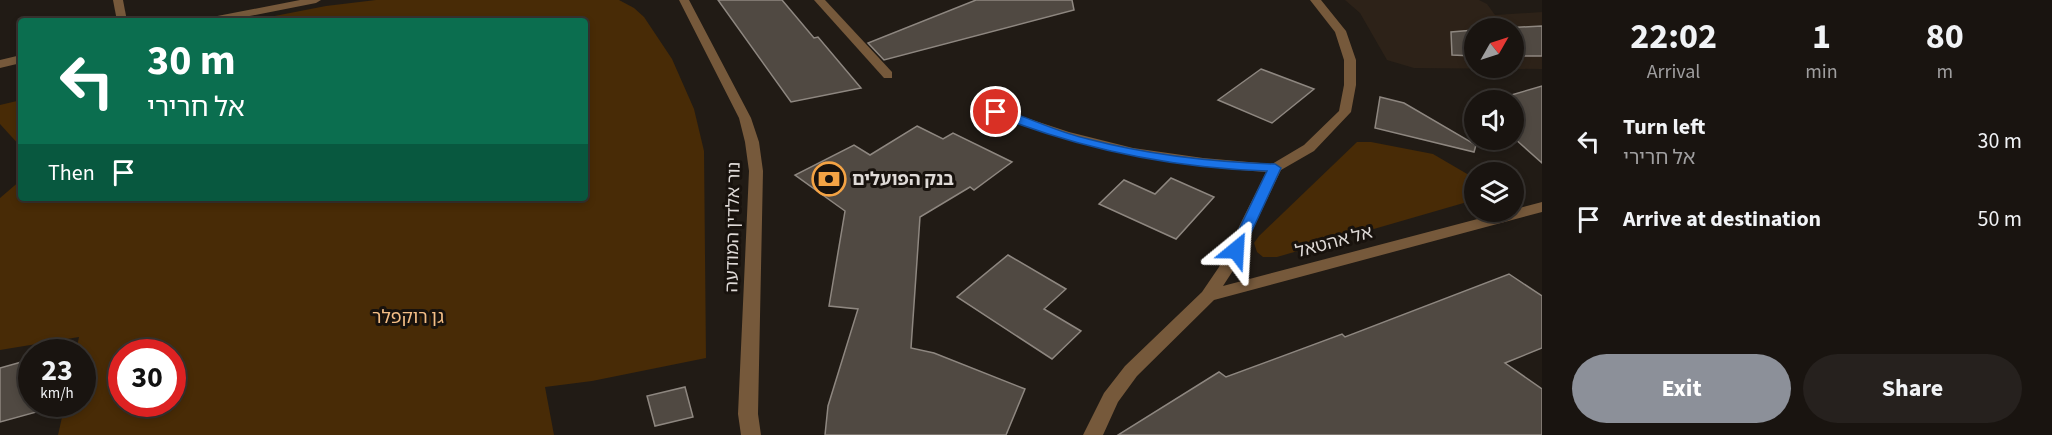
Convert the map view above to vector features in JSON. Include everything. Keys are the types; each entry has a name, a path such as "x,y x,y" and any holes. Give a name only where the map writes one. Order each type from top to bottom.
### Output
{"street":[{"path":"118,0 121,18"},
{"path":"223,18 316,0"},
{"name":"נור אלדין המודעה","path":"684,0 741,110 752,142 756,171 748,414 751,435"},
{"path":"819,0 888,75"},
{"path":"996,112 1037,128 1084,142 1140,154 1219,166 1275,168 1309,148 1345,112 1350,85 1350,60 1340,31 1315,0"},
{"path":"0,64 18,60"},
{"path":"1208,296 1226,269 1275,168"},
{"name":"אל אהטאל","path":"1093,435 1111,398 1131,371 1208,296 1542,207"}],"shaded area":[{"path":"1345,0 1479,0 1487,4 1495,15 1542,12 1542,69 1524,69 1524,18 1464,18 1464,68 1414,68 1387,60 1360,13"}],"green space":[{"name":"גן רוקפלר","path":"376,0 619,0 634,8 644,17 672,59 694,109 704,151 706,358 592,381 545,387 554,435 58,435 62,417 96,417 96,339 79,339 79,337 18,339 18,347 0,350 0,198 18,183 18,201 588,201 588,18 264,18 326,6"},
{"path":"18,101 18,144 0,124 0,105"},
{"path":"1357,142 1371,142 1433,154 1464,172 1464,203 1277,257 1263,257 1257,252 1254,243"}],"building":[{"path":"718,0 782,0 814,38 818,37 861,88 791,102"},
{"path":"976,0 1072,0 1074,10 884,60 868,43"},
{"path":"1542,26 1542,56 1524,56 1524,27"},
{"path":"1464,31 1464,56 1452,55 1451,32"},
{"path":"1261,69 1314,89 1272,123 1218,100"},
{"path":"1542,86 1542,163 1524,147 1524,91"},
{"path":"1380,97 1404,103 1464,138 1464,150 1375,128"},
{"path":"917,126 943,139 953,133 1012,162 974,190 970,187 920,217 911,348 934,353 1025,389 1006,435 825,435 828,406 858,309 829,306 845,211 795,175 854,145 870,155"},
{"path":"1171,178 1214,197 1176,239 1099,204 1124,180 1155,194"},
{"path":"1008,255 1066,289 1044,309 1081,331 1052,359 957,297"},
{"path":"1509,274 1542,296 1542,348 1505,363 1542,389 1542,435 1118,435 1219,372 1226,377 1342,334 1345,337"},
{"path":"18,363 18,417 0,422 0,368"},
{"path":"685,387 693,417 655,426 647,396"}],"place":[{"name":"בנק הפועלים","path":"829,179"}],"route":[{"path":"996,112 1037,128 1084,142 1140,154 1219,166 1275,168 1236,250"}]}
